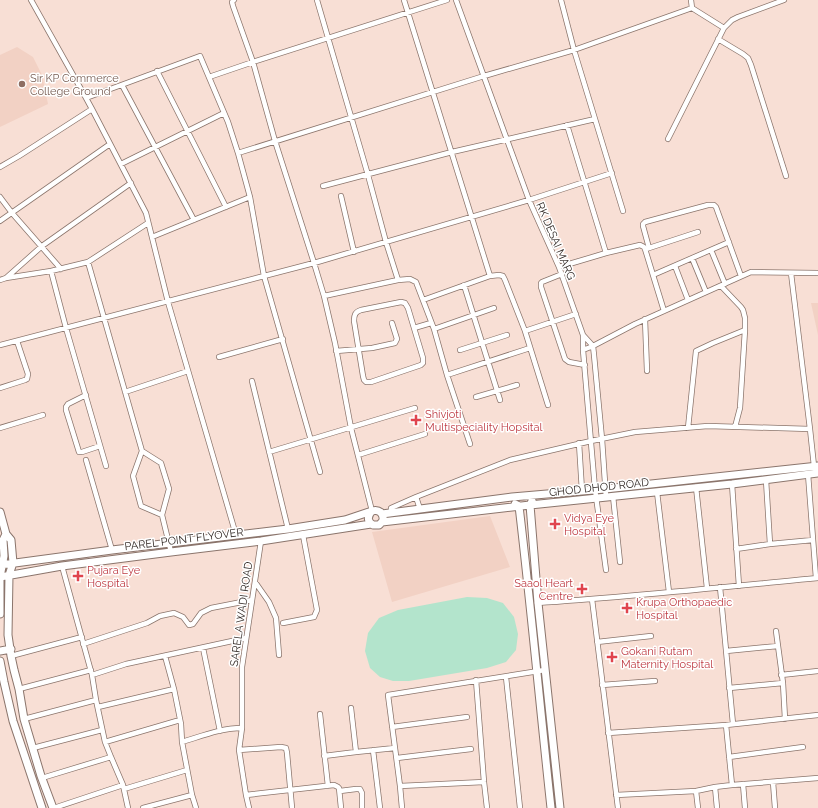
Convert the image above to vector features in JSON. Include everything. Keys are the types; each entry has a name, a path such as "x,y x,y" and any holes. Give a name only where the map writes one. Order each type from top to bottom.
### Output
{"main road":[{"path":"1,565 288,529 344,520 378,511 382,514 518,497 816,466"},
{"name":"GHOD DHOD ROAD","path":"371,524 377,526 382,522 610,496 732,484 818,473"},
{"path":"529,496 532,500 530,505 536,671 551,808"},
{"path":"518,497 515,499 515,502 516,506 519,506 545,670 560,808"},
{"path":"0,512 6,534 11,540 13,563 9,575 8,635 14,670 24,719 53,808"},
{"path":"371,524 368,518 372,512"},
{"path":"382,514 382,522"},
{"name":"PAREL POINT FLYOVER","path":"0,577 62,566 261,541 371,524"},
{"path":"0,614 0,577 4,552 3,540 6,534"},
{"path":"0,638 8,635"},
{"path":"0,651 11,652"},
{"path":"0,661 13,721 42,808"}],"street":[{"path":"32,0 92,109 146,213 168,302 236,535"},
{"path":"234,0 233,6 253,62 275,141 324,296 351,428 372,512"},
{"path":"318,0 398,280"},
{"path":"404,0 490,276"},
{"path":"209,77 447,0"},
{"name":"RK DESAI MARG","path":"456,0 529,200 562,274 583,335 595,489 606,570"},
{"path":"561,0 574,50 623,210"},
{"path":"691,0 692,8"},
{"path":"668,139 727,24 738,17 784,0"},
{"path":"238,153 484,76 574,50 692,8"},
{"path":"692,8 724,28"},
{"path":"718,39 748,58 786,176"},
{"path":"86,98 200,56 228,122 238,153 250,197 264,276 320,472"},
{"path":"157,71 226,207"},
{"path":"122,85 194,220"},
{"path":"0,166 19,156 92,109"},
{"path":"121,164 224,113"},
{"path":"323,186 452,152 595,119"},
{"path":"567,125 606,253"},
{"path":"0,221 110,144"},
{"path":"0,345 104,319 354,252 529,200 612,173"},
{"path":"6,278 42,246 131,183"},
{"path":"341,196 354,252"},
{"path":"0,197 61,269"},
{"path":"152,237 250,197"},
{"path":"664,311 653,275 647,248 643,226 645,222 708,205 714,205 742,276"},
{"path":"0,280 51,272 88,262 148,222"},
{"path":"559,267 636,245 647,248 698,232"},
{"path":"653,275 729,242"},
{"path":"711,250 723,285 741,307 745,318 740,408 735,427"},
{"path":"692,258 706,292"},
{"path":"88,262 142,451 134,476 141,506 162,515"},
{"path":"675,266 688,300"},
{"path":"51,272 106,466"},
{"path":"583,350 664,311 751,272 818,273"},
{"path":"791,273 816,466"},
{"path":"562,274 542,282 540,285 566,361 585,365"},
{"path":"423,300 490,276 503,276 525,331 548,405"},
{"path":"324,296 398,280 410,279 416,282 434,329 470,444"},
{"path":"464,285 500,400"},
{"path":"403,302 407,305 424,360 421,365 372,382 366,382 363,376 359,349 354,318 356,313 361,310 403,302"},
{"path":"434,329 494,308"},
{"path":"525,331 576,314"},
{"path":"645,320 648,370"},
{"path":"336,351 377,348 395,343 397,339 392,323"},
{"path":"414,328 431,323"},
{"path":"688,428 696,351 745,330"},
{"path":"460,350 507,335"},
{"path":"583,335 593,346 605,488 610,496 620,562"},
{"path":"219,357 283,339"},
{"path":"0,388 27,379 28,374 17,341"},
{"path":"447,374 530,348"},
{"path":"125,392 188,371"},
{"path":"252,381 288,529"},
{"path":"476,397 517,385"},
{"path":"86,395 68,404 66,410 79,452 100,446"},
{"path":"269,452 415,408"},
{"path":"0,428 43,415"},
{"path":"390,512 391,508 416,497 510,460 635,432 708,426 810,429"},
{"path":"358,455 425,434"},
{"path":"579,444 582,491"},
{"path":"142,451 161,463 168,489 162,515 171,552"},
{"path":"86,460 112,550"},
{"path":"534,604 817,578 808,474"},
{"path":"766,480 770,544"},
{"path":"732,484 739,586"},
{"path":"696,488 707,588"},
{"path":"657,492 669,592"},
{"path":"416,497 420,509"},
{"path":"284,623 314,617 317,610 303,535"},
{"path":"736,549 813,540"},
{"name":"SARELA WADI ROAD","path":"249,808 239,750 242,728 242,667 261,541"},
{"path":"62,566 91,672 102,730 123,787 128,808"},
{"path":"255,582 269,602 276,618 279,655"},
{"path":"720,587 733,724"},
{"path":"592,599 618,808"},
{"path":"83,644 147,623 160,616 174,613 183,617 190,625 193,624 201,613 211,608 252,600"},
{"path":"776,631 783,684 785,719"},
{"path":"597,642 651,636"},
{"path":"11,652 82,637"},
{"path":"19,689 246,638"},
{"path":"726,651 778,646"},
{"path":"203,648 220,731"},
{"path":"165,656 174,689 180,720 182,742 192,795 196,808"},
{"path":"402,808 388,695 545,670"},
{"path":"782,675 818,671"},
{"path":"506,677 520,808"},
{"path":"476,680 487,808"},
{"path":"602,685 655,681"},
{"path":"729,688 783,684"},
{"path":"98,707 174,689"},
{"path":"24,719 96,700"},
{"path":"351,708 356,752"},
{"path":"320,714 328,786"},
{"path":"608,733 726,725 818,715"},
{"path":"392,727 467,717"},
{"path":"106,742 180,720"},
{"path":"726,725 732,785"},
{"path":"182,742 220,731 242,728"},
{"path":"33,748 102,730"},
{"path":"239,750 281,747 286,748 292,808"},
{"path":"729,757 803,747"},
{"path":"324,756 395,748"},
{"path":"397,758 470,749"},
{"path":"373,750 380,808"},
{"path":"42,778 111,757"},
{"path":"53,808 123,787 188,770"},
{"path":"616,795 696,791 732,785 818,778"},
{"path":"400,786 484,782"},
{"path":"773,782 775,808"},
{"path":"744,784 746,808"},
{"path":"246,795 334,785 338,787 340,791 340,808"},
{"path":"715,787 717,808"},
{"path":"340,791 360,789 362,793 362,808"},
{"path":"696,791 698,808"},
{"path":"142,808 192,795"}],"shaded area":[{"name":"Sir KP Commerce College Ground","path":"17,47 33,57 42,75 48,104 0,127 0,55"},
{"path":"811,303 818,303 818,335"},
{"path":"490,516 510,567 392,602 372,532"}],"green space":[{"path":"467,597 487,598 503,603 514,617 518,634 516,650 506,662 487,668 409,681 393,681 380,677 370,668 365,651 368,633 379,618 398,610"}],"place":[{"name":"Sir KP Commerce College Ground","path":"22,84"},
{"name":"Shivjoti Multispeciality Hopsital","path":"416,420"},
{"name":"Vidya Eye Hospital","path":"555,524"},
{"name":"Pujara Eye Hospital","path":"78,576"},
{"name":"Saaol Heart Centre","path":"582,589"},
{"name":"Krupa Orthopaedic Hospital","path":"627,608"},
{"name":"Gokani Rutam Maternity Hospital","path":"612,657"}]}
